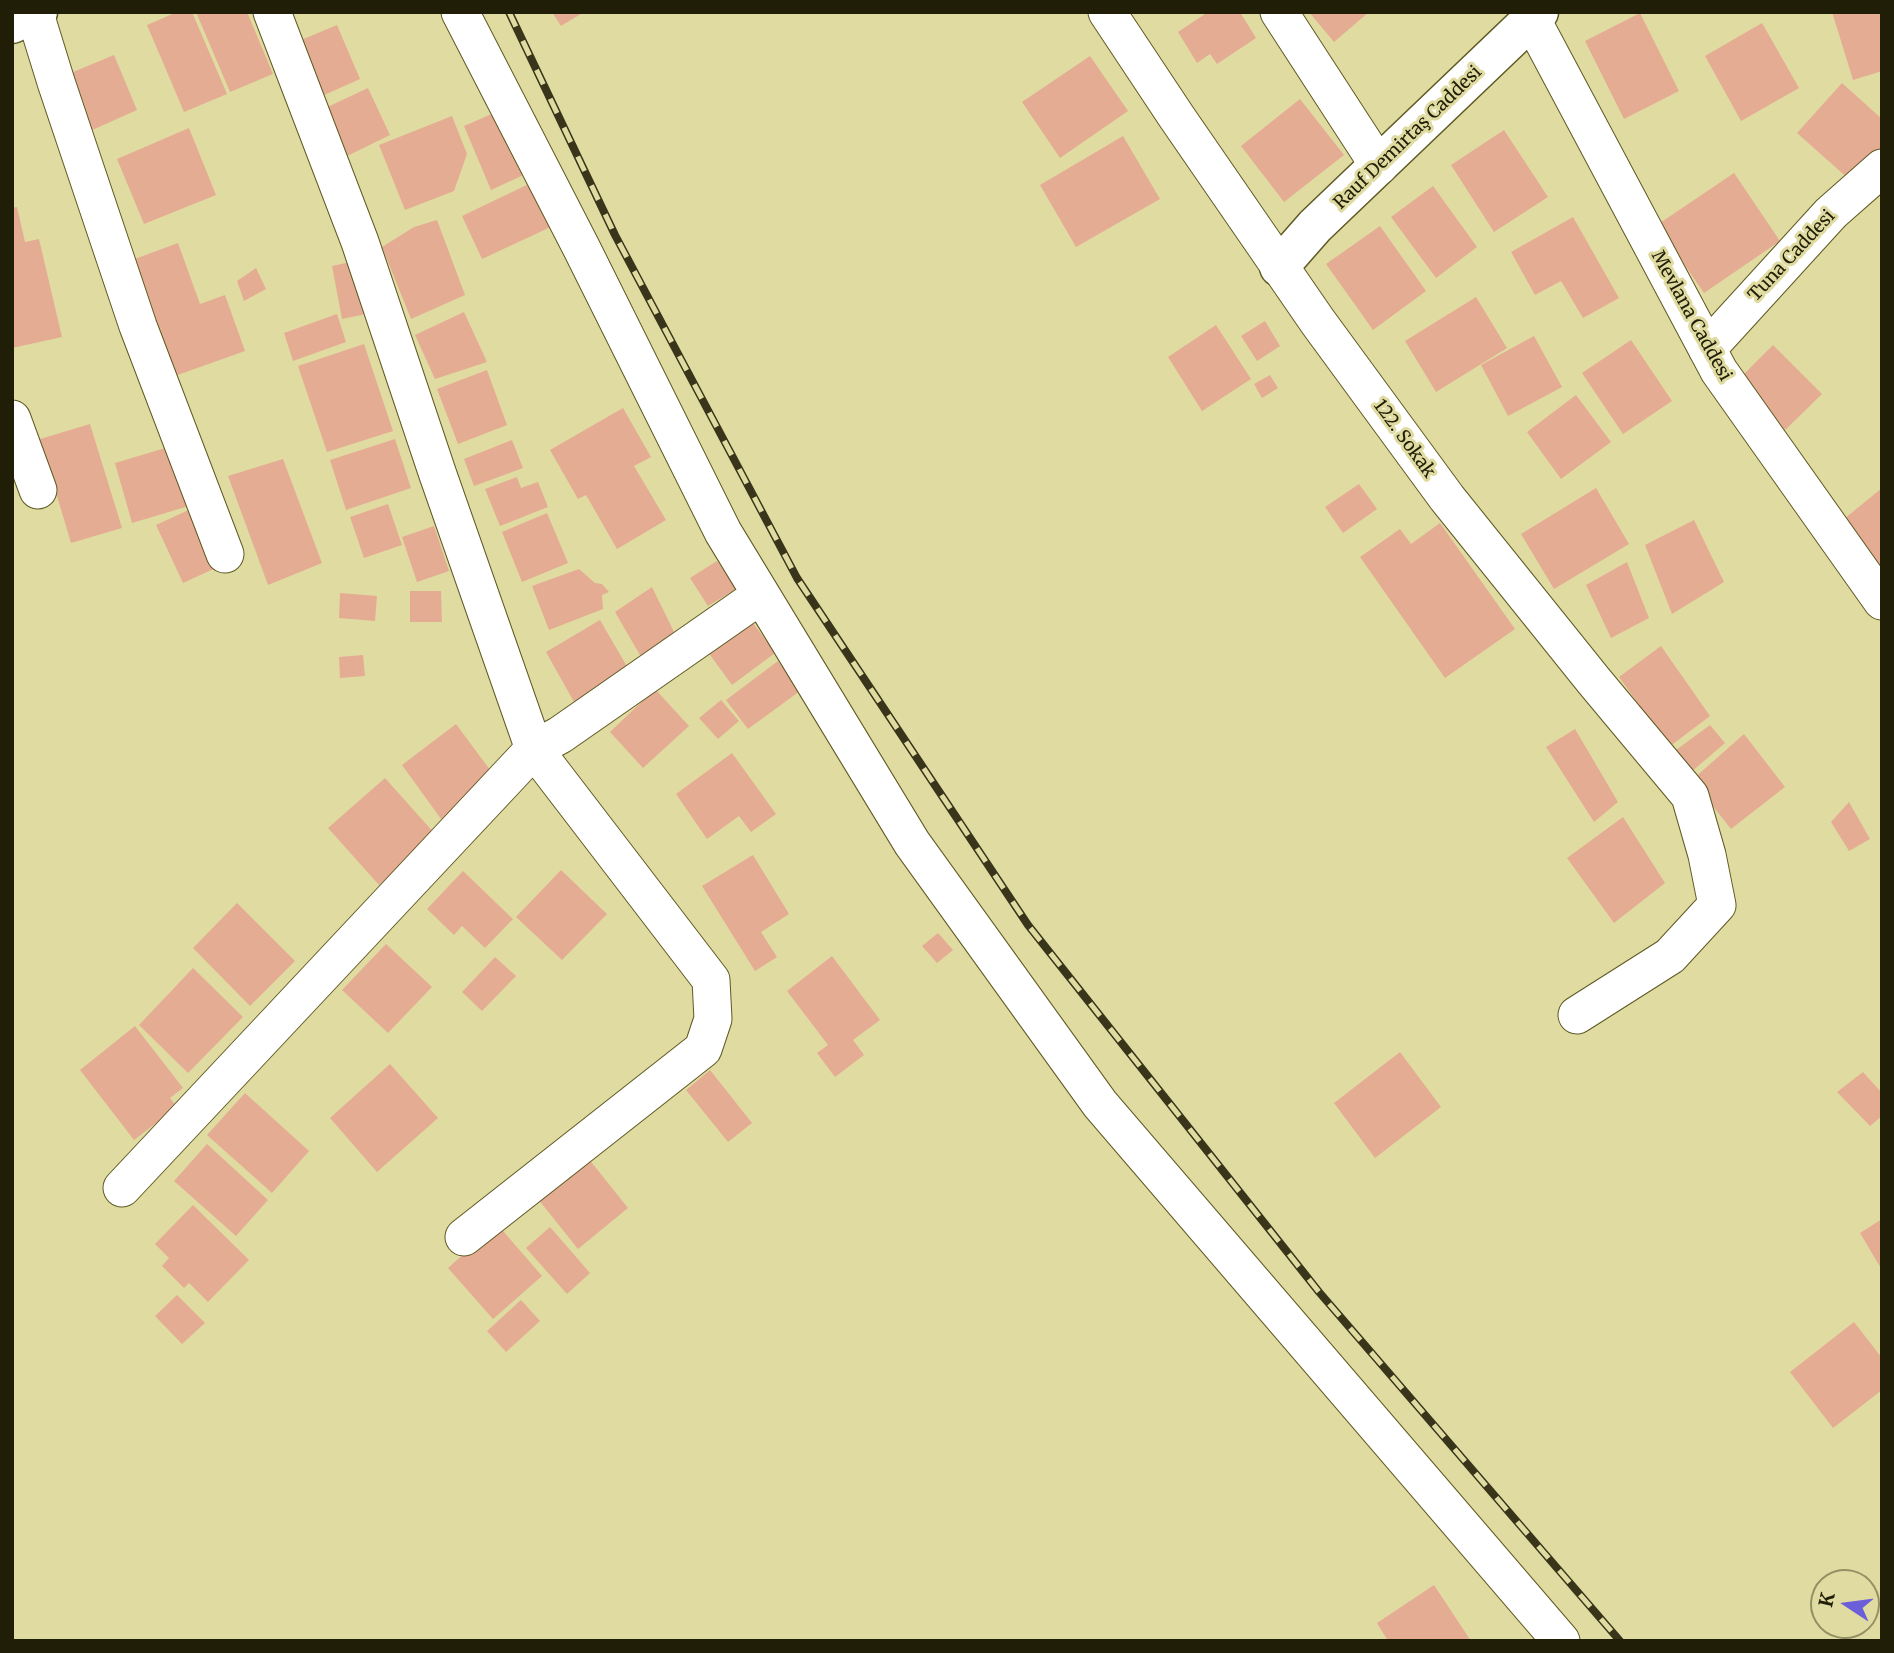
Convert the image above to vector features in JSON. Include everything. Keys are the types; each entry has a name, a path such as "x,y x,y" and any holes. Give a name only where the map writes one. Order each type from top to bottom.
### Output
{"street":[{"path":"272,12 360,242 534,749 711,980 713,1019 703,1049 464,1237"},
{"path":"460,12 723,532 912,843 1100,1104 1562,1641"},
{"name":"122. Sokak","path":"1107,12 1279,267 1447,498 1690,796 1707,855 1717,905 1670,956 1577,1015"},
{"path":"1279,12 1379,166"},
{"name":"Rauf Demirtaş Caddesi","path":"1279,267 1315,226 1534,15"},
{"name":"Mevlana Caddesi","path":"1534,15 1719,371 1882,601"},
{"path":"29,17 61,95 138,326 225,554"},
{"name":"Tuna Caddesi","path":"1707,349 1831,213 1882,168"},
{"path":"12,419 37,490"},
{"path":"122,1188 534,749 560,735 761,595"}],"building":[{"path":"177,12 192,12 227,94 184,112 147,25"},
{"path":"196,12 247,12 273,74 230,92"},
{"path":"552,12 584,12 561,26"},
{"path":"1208,12 1240,12 1256,38 1217,64 1210,54 1197,63 1178,32"},
{"path":"1309,12 1369,12 1334,42"},
{"path":"1832,12 1882,12 1882,71 1853,80"},
{"path":"1640,13 1679,91 1624,119 1585,41"},
{"path":"1762,23 1799,88 1741,121 1705,56"},
{"path":"337,25 360,79 313,100 289,45"},
{"path":"114,55 137,110 90,131 66,75"},
{"path":"1090,56 1128,111 1060,158 1022,102"},
{"path":"1842,83 1882,119 1882,147 1851,181 1797,133"},
{"path":"368,88 390,135 343,158 321,110"},
{"path":"1300,99 1344,155 1284,202 1241,146"},
{"path":"503,109 530,172 491,190 464,126"},
{"path":"452,116 467,154 454,191 405,210 379,145"},
{"path":"189,128 216,195 144,224 117,159"},
{"path":"1504,130 1548,197 1494,232 1451,165"},
{"path":"1123,136 1160,199 1076,247 1040,185"},
{"path":"1734,173 1780,241 1704,293 1657,225"},
{"path":"535,181 555,225 482,259 462,216"},
{"path":"1433,186 1477,247 1436,278 1391,217"},
{"path":"17,207 25,242 39,239 62,337 12,348 12,208"},
{"path":"1573,217 1619,298 1583,318 1561,281 1535,295 1511,252"},
{"path":"437,220 465,295 411,319 382,247 414,227"},
{"path":"1380,226 1426,291 1373,330 1326,264"},
{"path":"178,243 200,304 225,295 245,351 172,377 132,260"},
{"path":"355,261 366,314 342,319 332,266"},
{"path":"256,268 266,289 244,301 237,281"},
{"path":"1476,297 1507,348 1436,392 1405,341"},
{"path":"464,312 487,362 435,379 415,335"},
{"path":"337,314 346,342 293,361 284,333"},
{"path":"1265,321 1280,346 1257,361 1241,336"},
{"path":"1216,325 1251,379 1202,411 1168,357"},
{"path":"1534,336 1562,387 1508,416 1481,365"},
{"path":"1631,340 1672,401 1623,434 1582,373"},
{"path":"364,344 393,431 327,452 298,366"},
{"path":"1773,345 1822,394 1779,436 1731,387"},
{"path":"487,370 507,425 458,444 437,389"},
{"path":"1270,375 1278,388 1262,398 1254,384"},
{"path":"1576,395 1611,442 1561,479 1527,432"},
{"path":"623,408 651,457 634,466 666,520 617,549 586,495 578,499 550,450"},
{"path":"90,424 122,528 71,543 40,439"},
{"path":"395,439 411,488 346,510 330,460"},
{"path":"512,440 523,468 474,486 464,459"},
{"path":"172,446 189,506 132,523 115,463"},
{"path":"283,459 322,563 268,585 228,476"},
{"path":"517,477 521,488 538,482 548,507 500,526 485,489"},
{"path":"1359,484 1377,509 1343,533 1325,507"},
{"path":"1596,488 1629,544 1554,589 1521,534"},
{"path":"1882,488 1882,592 1857,562 1870,550 1844,519"},
{"path":"388,504 402,545 364,558 350,517"},
{"path":"195,507 220,566 183,583 156,525"},
{"path":"547,513 568,563 522,582 502,532"},
{"path":"1694,520 1724,582 1672,614 1645,545"},
{"path":"1440,523 1515,629 1445,678 1360,557 1400,529 1411,544"},
{"path":"434,526 449,571 417,582 402,537"},
{"path":"717,561 736,589 708,606 690,578"},
{"path":"1627,562 1649,618 1611,638 1586,585"},
{"path":"579,569 609,592 602,595 603,609 549,630 532,586"},
{"path":"652,587 678,640 644,662 615,612"},
{"path":"410,591 441,591 442,622 410,622"},
{"path":"340,593 377,596 375,621 339,618"},
{"path":"748,616 775,653 732,685 705,648"},
{"path":"600,620 629,670 574,702 546,652"},
{"path":"1661,646 1710,716 1669,747 1619,677"},
{"path":"363,655 365,676 340,678 339,657"},
{"path":"778,661 800,691 748,729 726,700"},
{"path":"655,689 689,726 643,768 610,732"},
{"path":"721,700 739,721 718,739 699,718"},
{"path":"456,724 496,778 441,819 402,765"},
{"path":"1710,725 1725,743 1690,773 1676,750"},
{"path":"1575,729 1618,802 1594,822 1546,747"},
{"path":"1744,734 1785,787 1731,829 1692,780"},
{"path":"732,753 776,814 751,832 739,816 707,839 676,794"},
{"path":"385,778 436,835 379,885 328,828"},
{"path":"1849,802 1870,839 1849,851 1831,822"},
{"path":"1623,817 1665,883 1614,923 1567,858"},
{"path":"753,855 789,914 761,932 777,957 755,971 702,886"},
{"path":"561,870 607,914 562,960 516,917"},
{"path":"463,871 513,919 485,948 462,926 454,935 427,909"},
{"path":"237,903 295,961 250,1006 193,948"},
{"path":"938,933 953,950 937,963 922,946"},
{"path":"386,944 432,987 388,1033 342,990"},
{"path":"832,956 880,1020 853,1040 864,1055 835,1077 817,1053 828,1045 787,991"},
{"path":"495,957 516,976 482,1011 462,992"},
{"path":"193,968 243,1017 188,1073 139,1025"},
{"path":"135,1026 183,1088 170,1098 177,1107 134,1140 80,1070"},
{"path":"1400,1052 1441,1107 1375,1158 1334,1103"},
{"path":"390,1064 438,1118 377,1172 330,1118"},
{"path":"710,1070 752,1123 728,1142 686,1090"},
{"path":"1863,1072 1882,1093 1882,1116 1870,1126 1837,1092"},
{"path":"245,1093 309,1151 272,1193 207,1135"},
{"path":"207,1144 268,1200 236,1236 174,1181"},
{"path":"588,1158 628,1208 578,1249 538,1199"},
{"path":"193,1205 249,1260 208,1302 189,1283 184,1288 162,1266 169,1258 155,1244"},
{"path":"1882,1219 1882,1270 1860,1233"},
{"path":"497,1224 542,1276 493,1319 448,1268"},
{"path":"550,1227 590,1273 567,1294 526,1248"},
{"path":"177,1295 205,1323 182,1344 155,1316"},
{"path":"521,1300 540,1321 506,1352 487,1331"},
{"path":"1854,1322 1882,1358 1882,1390 1833,1428 1790,1372"},
{"path":"1434,1585 1471,1641 1388,1641 1377,1623"}],"railway":[{"path":"509,12 615,235 797,578 1028,925 1319,1292 1620,1641"}]}
